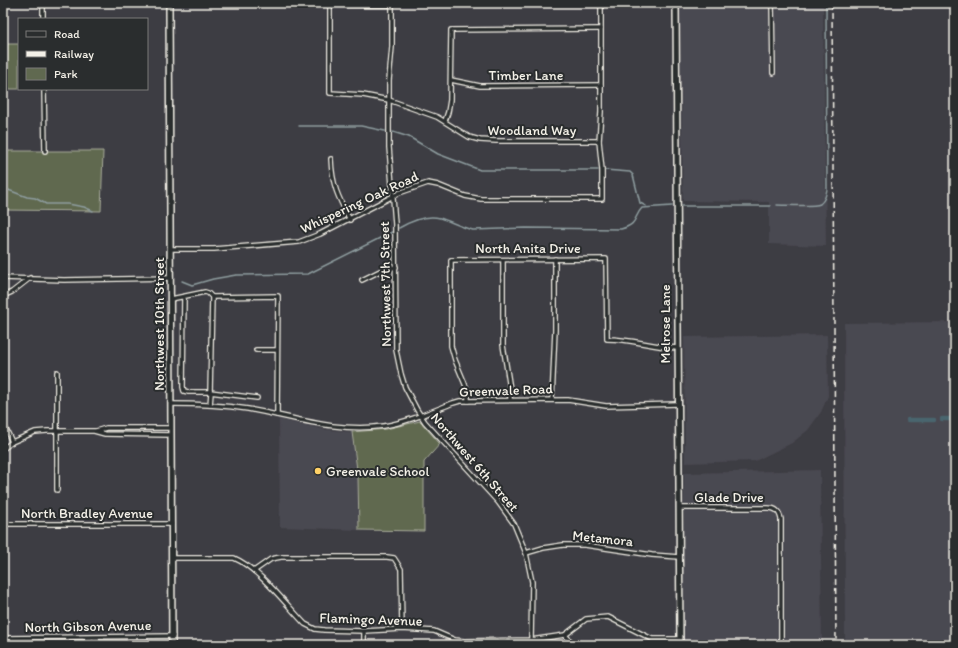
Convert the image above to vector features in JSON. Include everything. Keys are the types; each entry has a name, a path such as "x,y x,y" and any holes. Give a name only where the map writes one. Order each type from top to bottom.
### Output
{"main road":[{"name":"Northwest 10th Street","path":"169,3 172,645"},
{"name":"Melrose Lane","path":"676,3 680,642"}],"street":[{"path":"43,3 43,18"},
{"path":"599,141 601,85 600,3"},
{"path":"772,3 773,73"},
{"name":"Woodland Way","path":"392,4 330,6 330,93 363,95 389,100 426,112 445,121 469,137 486,141 599,141"},
{"name":"Northwest 7th Street","path":"392,4 392,46 389,80 389,131 390,167 395,224 396,350 405,387 421,416"},
{"path":"445,121 448,112 451,80 451,30 600,30"},
{"name":"Timber Lane","path":"451,80 480,86 601,85"},
{"path":"44,90 45,151"},
{"name":"Whispering Oak Road","path":"170,249 214,249 294,243 310,239 350,220 399,193 428,182 465,196 481,199 602,199 602,170 599,141"},
{"path":"331,159 332,176 335,188 350,220"},
{"path":"552,400 555,330 555,259"},
{"name":"North Anita Drive","path":"468,401 466,388 454,360 451,346 451,260 606,259 607,339 623,339 653,346 678,348"},
{"path":"503,260 503,337 510,400"},
{"path":"362,280 382,270 396,267"},
{"path":"3,278 64,280 171,278"},
{"path":"3,296 12,292 30,278"},
{"path":"171,299 205,292 212,297 278,296 276,415"},
{"path":"184,297 184,391 210,392 257,398"},
{"path":"210,405 212,297"},
{"path":"256,350 277,350"},
{"path":"57,372 57,490"},
{"name":"Greenvale Road","path":"171,404 210,405 246,409 336,427 384,426 421,416 453,403 468,401 568,400 606,406 678,404"},
{"name":"Northwest 6th Street","path":"421,416 432,431 506,513 514,524 526,553 532,582 531,640"},
{"path":"3,423 12,442"},
{"path":"94,431 106,428 171,428"},
{"path":"105,434 106,428"},
{"path":"134,428 134,434"},
{"path":"3,449 12,442 35,432 57,430 94,431 105,434 171,434"},
{"name":"Glade Drive","path":"679,508 775,508 778,511 781,519 781,645"},
{"name":"North Bradley Avenue","path":"3,524 172,524"},
{"name":"Metamora","path":"526,553 543,548 563,545 585,545 652,555 679,557"},
{"path":"254,571 271,559 281,557 394,558 401,570 402,630"},
{"name":"Flamingo Avenue","path":"172,558 234,558 242,561 254,571 305,624 315,629 434,631 455,640 464,641 531,640 565,635 586,619 608,617 652,639 680,642"},
{"path":"364,631 364,645"},
{"path":"565,635 574,645"},
{"name":"North Gibson Avenue","path":"3,638 173,636"},
{"path":"454,645 455,640"}],"shaded area":[{"path":"776,3 823,3 826,246 769,244 769,202 683,201 680,9 776,8"},
{"path":"955,322 955,645 845,645 844,323"},
{"path":"827,335 828,396 821,412 808,430 792,443 755,461 685,463 684,337"},
{"name":"Greenvale School","path":"279,419 322,429 352,432 358,477 359,530 280,527"},
{"path":"820,470 822,645 684,645 684,473"}],"green space":[{"path":"3,44 18,44 18,89 3,89"},
{"path":"3,151 103,151 101,211 3,210"},
{"path":"420,421 440,444 424,462 424,531 359,530 358,477 352,432 386,429"}],"waterway":[{"path":"777,205 817,205 823,201 827,189 826,3"},
{"path":"299,126 361,126 385,131"},
{"path":"393,132 409,137 438,154 480,170 598,170"},
{"path":"605,170 630,172 633,175 640,203 646,206"},
{"path":"3,188 27,197 35,198 46,204 68,204 84,207 93,211"},
{"path":"399,228 414,221 435,217 473,230 526,228 621,229 631,225 642,208 672,206"},
{"path":"682,206 770,206"},
{"path":"182,281 192,285 236,275 308,274 392,232"},
{"path":"942,419 955,419"},
{"path":"908,420 934,420"}],"railway":[{"path":"832,3 836,645"}],"place":[{"name":"Greenvale School","path":"318,471"}]}
